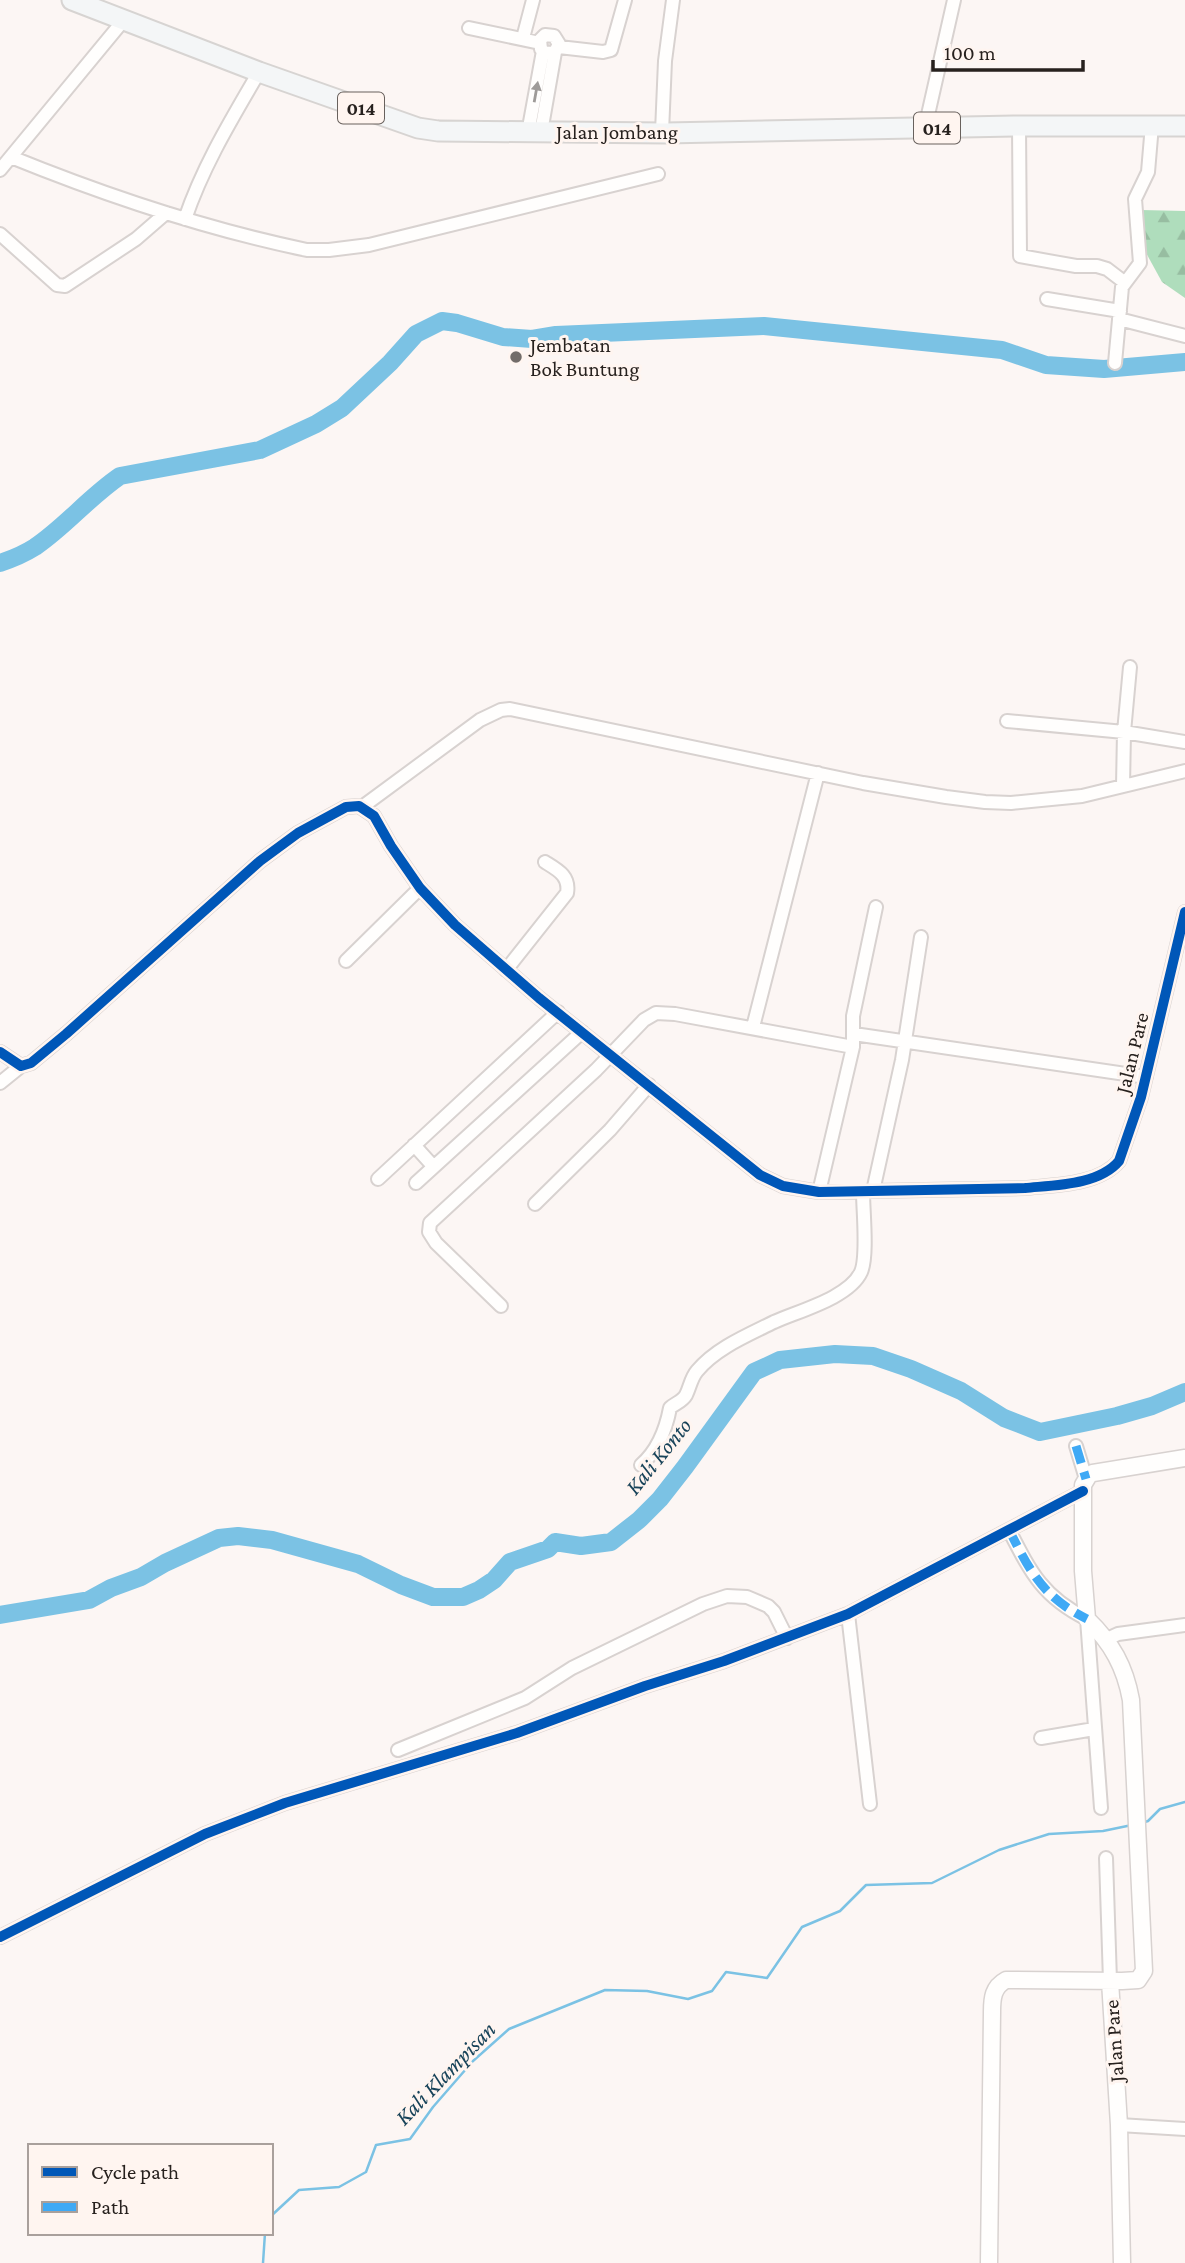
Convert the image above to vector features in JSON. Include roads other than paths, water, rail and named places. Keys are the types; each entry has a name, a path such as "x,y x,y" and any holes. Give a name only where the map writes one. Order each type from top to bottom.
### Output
{"main road":[{"name":"Jalan Jombang","path":"72,0 259,72 418,128 462,133 1185,126"}],"street":[{"path":"523,38 533,0"},
{"path":"469,28 523,38 549,48 603,52 611,50 625,0"},
{"path":"664,132 666,48 673,0"},
{"path":"925,128 954,0"},
{"path":"0,170 123,21"},
{"path":"535,133 549,48"},
{"path":"185,219 192,196 218,142 259,72"},
{"path":"1115,363 1124,282 1140,263 1135,199 1148,172 1152,125"},
{"path":"1019,126 1020,256 1076,266 1097,266 1107,269 1124,282"},
{"path":"11,157 66,180 166,214 307,250 369,245 658,174"},
{"path":"0,234 57,285 65,286 136,239 166,214"},
{"path":"1047,299 1119,315 1185,336"},
{"path":"1123,786 1124,732 1130,667"},
{"path":"0,1083 22,1066 31,1063 66,1034 260,861 298,833 335,813 354,806 362,807 480,720 501,710 510,709 946,797 1012,803 1071,797 1185,771"},
{"path":"1007,721 1124,732 1185,741"},
{"path":"753,1027 818,773"},
{"name":"Jalan Pare","path":"362,807 379,822 391,846 420,888 455,925 506,970 760,1175 783,1186 818,1192 1025,1188 1083,1179 1113,1168 1119,1161 1134,1121 1182,940 1185,912"},
{"path":"506,970 567,893 568,884 565,877 545,862"},
{"path":"346,961 420,888"},
{"path":"818,1192 854,1040 853,1016 876,907"},
{"path":"641,1465 648,1460 664,1432 670,1408 687,1394 690,1382 699,1368 754,1332 802,1309 824,1303 858,1277 864,1263 868,1191 905,1042 921,937"},
{"path":"378,1179 558,1012"},
{"path":"501,1306 436,1243 429,1232 430,1223 611,1054 634,1028 656,1013 854,1040 905,1042 1146,1077"},
{"path":"416,1182 582,1032"},
{"path":"0,1052 22,1066"},
{"path":"535,1204 610,1130 649,1086"},
{"path":"414,1145 433,1166"},
{"path":"1076,1446 1084,1485 1083,1572 1101,1808"},
{"path":"0,1937 205,1834 285,1803 473,1748 848,1614 1009,1531 1084,1485 1093,1473 1185,1458"},
{"path":"1009,1531 1037,1582 1061,1603 1087,1619 1107,1639 1118,1634 1185,1625"},
{"path":"398,1750 525,1698 572,1668 703,1604 727,1596 747,1597 768,1606 787,1637"},
{"path":"848,1614 870,1804"},
{"name":"Jalan Pare","path":"1107,1639 1118,1657 1128,1686 1138,1810 1144,1971 1138,1980 1110,1981 1119,2125 1122,2263"},
{"path":"1041,1738 1094,1730"},
{"path":"989,2263 994,1992 997,1986 1006,1980 1110,1981 1106,1858"},
{"path":"1119,2125 1185,2129"}],"waterway":[{"path":"0,563 35,547 120,476 260,450 316,424 342,408 390,363 416,334 442,321 503,337 532,339 556,335 764,326 1002,350 1046,365 1104,369 1185,362"},
{"name":"Kali Konto","path":"0,1615 89,1600 219,1538 238,1536 272,1540 358,1564 433,1597 463,1597 494,1580 510,1562 548,1549 555,1542 581,1546 611,1542 660,1499 754,1372 780,1360 835,1354 873,1356 961,1391 1004,1418 1040,1432 1117,1416 1152,1406 1185,1392"},
{"name":"Kali Klampisan","path":"1142,1823 1148,1821 1160,1809 1185,1802"},
{"name":"Kali Klampisan","path":"273,2214 299,2190 339,2187 366,2172 376,2145 410,2139 433,2107 473,2061 509,2029 605,1990 647,1991 688,1999 712,1991 726,1972 767,1978 802,1927 840,1911 866,1885 932,1883 999,1850 1049,1834 1103,1831 1132,1825"},
{"name":"Kali Klampisan","path":"263,2263 265,2235"}],"place":[{"name":"Jembatan Bok Buntung","path":"516,357"}]}
